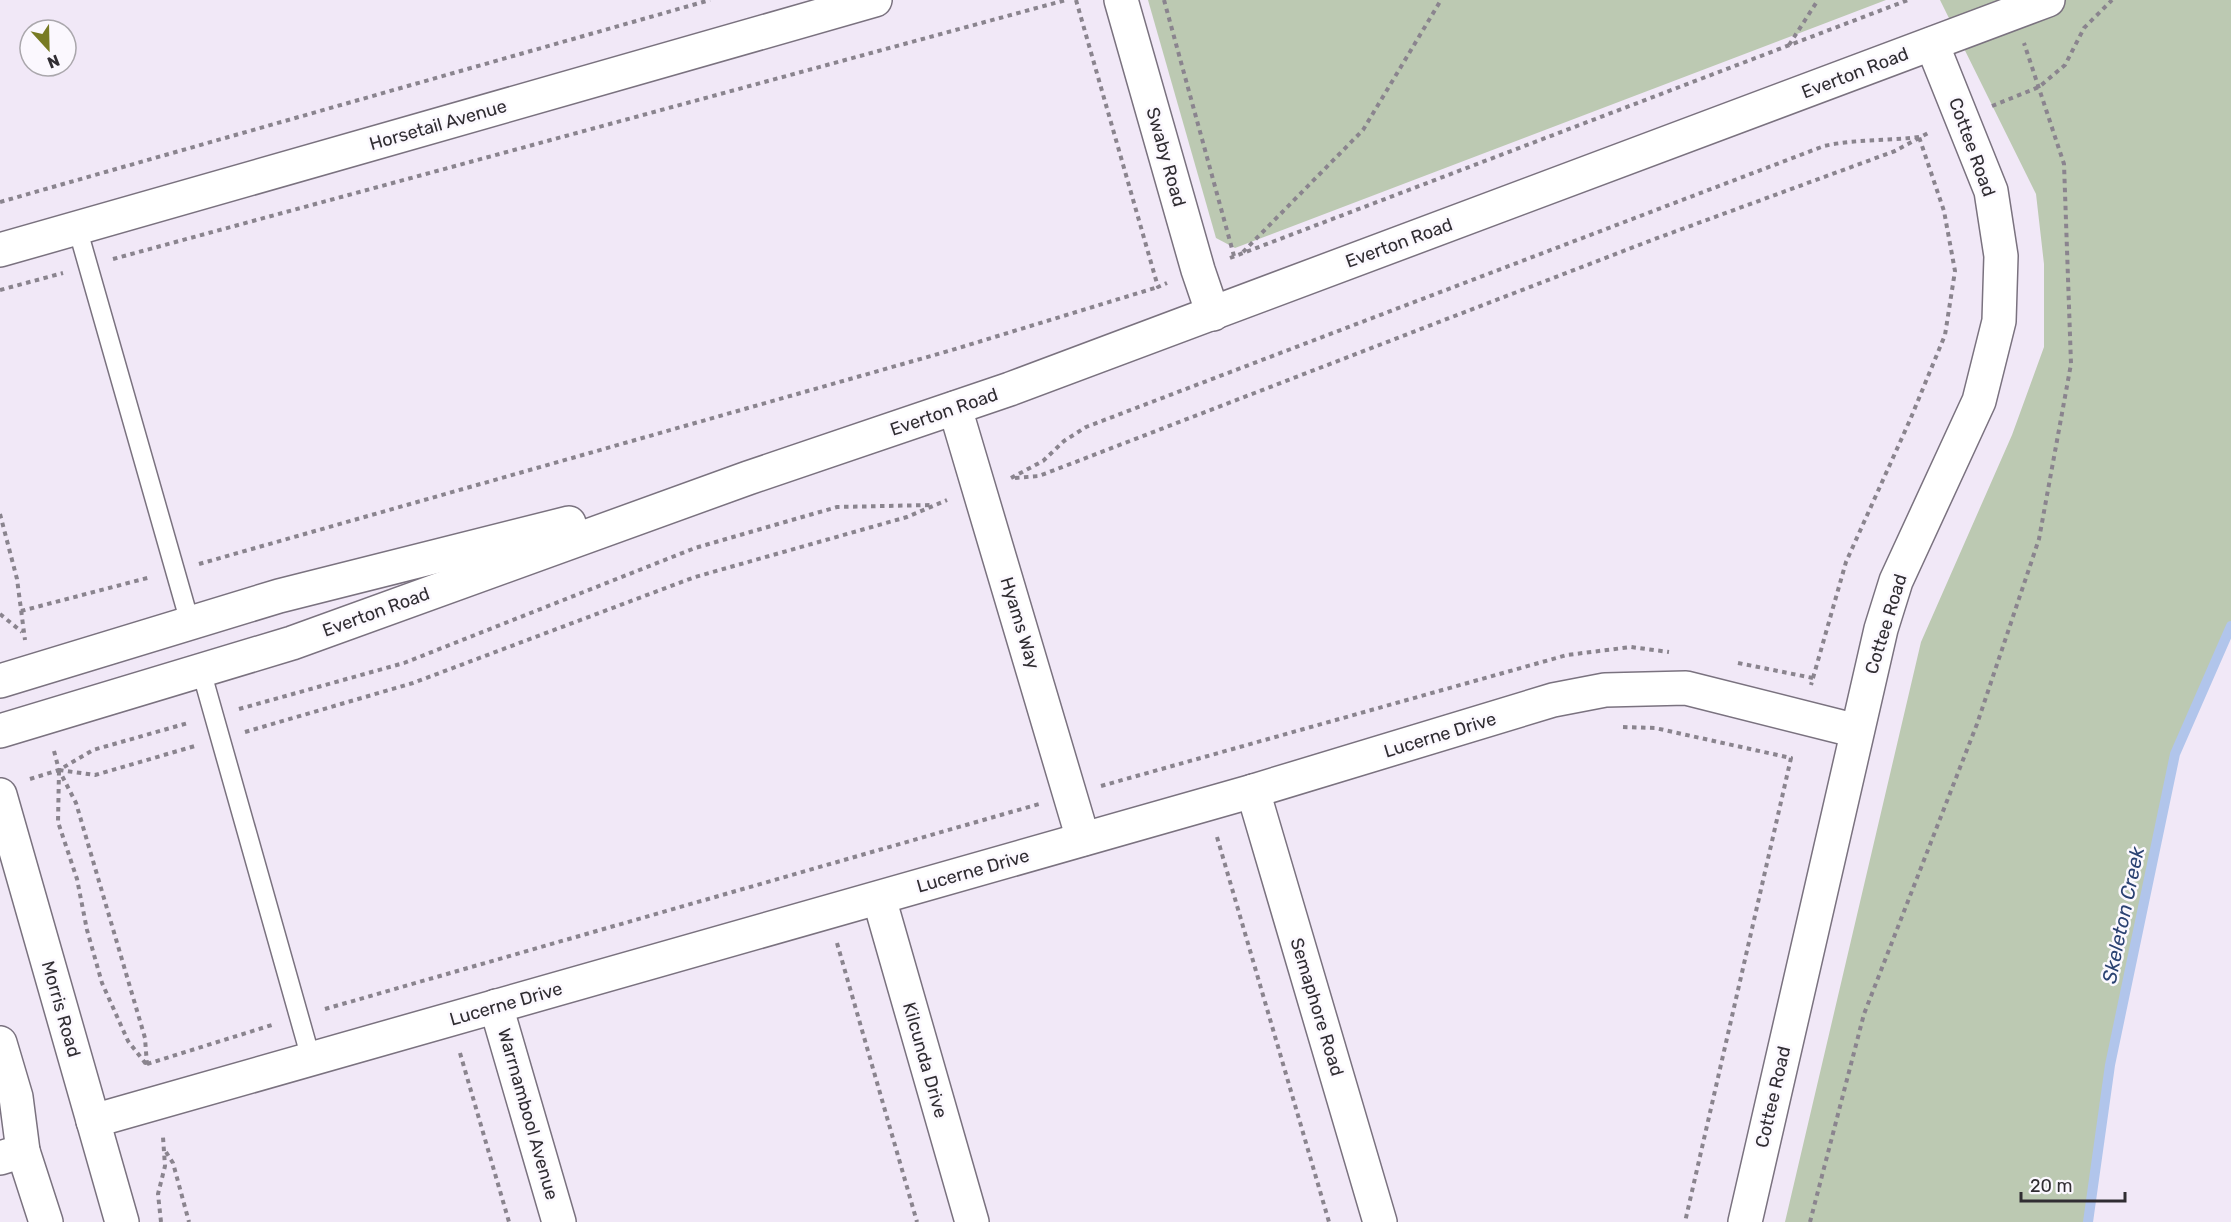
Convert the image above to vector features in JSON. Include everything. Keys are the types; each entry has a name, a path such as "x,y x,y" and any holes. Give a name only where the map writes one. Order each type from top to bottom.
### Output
{"street":[{"name":"Horsetail Avenue","path":"0,250 875,0"},
{"name":"Swaby Road","path":"1121,0 1198,270 1213,314"},
{"name":"Everton Road","path":"0,731 292,643 748,478 955,408 1213,314 2048,0"},
{"name":"Cottee Road","path":"1745,1222 1881,628 1896,580 1978,401 1999,321 2001,256 1990,191 1932,44"},
{"name":"Hyams Way","path":"955,408 1083,839"},
{"name":"Everton Road","path":"0,681 279,596 748,478"},
{"name":"Lucerne Drive","path":"93,1121 311,1059 500,1020 879,898 1083,839 1257,804 1553,700 1605,690 1686,688 1857,731"},
{"name":"Morris Road","path":"0,795 122,1222"},
{"name":"Semaphore Road","path":"1257,804 1380,1222"},
{"name":"Kilcunda Drive","path":"879,898 972,1222"},
{"name":"Warrnambool Avenue","path":"500,1020 559,1222"},
{"path":"0,1042 16,1097 11,1154 46,1222"}],"lane":[{"path":"77,227 190,623"},
{"path":"201,670 311,1059"}],"path":[{"path":"0,202 710,0"},
{"path":"0,290 1066,0"},
{"path":"1076,0 1158,287"},
{"path":"1164,0 1234,256"},
{"path":"1242,253 1363,130 1441,0"},
{"path":"1789,45 1818,0"},
{"path":"21,611 176,571 760,406 1158,287 1908,0"},
{"path":"1919,136 1878,141 1851,140 1813,150 1086,427 1064,441 1043,461 1011,478 1039,476 1652,240 1895,151 1919,136 2039,87 2065,64 2084,28 2112,0"},
{"path":"1810,1222 1864,1014 1977,724 2039,539 2071,364 2064,164 2014,13"},
{"path":"1813,678 1846,562 1945,335 1954,271 1944,211 1919,136"},
{"path":"936,504 907,517 694,577 414,683 95,775 59,770 93,750 404,663 694,548 837,507 936,504"},
{"path":"0,514 17,579 23,633 0,614"},
{"path":"1614,726 1655,728 1791,758 1685,1222"},
{"path":"59,770 76,803 145,1038 147,1064 128,1041 102,982 87,930 77,879 58,822 59,770"},
{"path":"1257,804 1215,831 1329,1222"},
{"path":"836,939 917,1222"},
{"path":"500,1020 458,1047 508,1222"},
{"path":"161,1222 158,1194 165,1166 165,1150 173,1162 189,1222"}],"green space":[{"path":"1148,0 1886,0 1235,248 1216,238"},
{"path":"1940,0 2231,0 2231,626 2175,754 2110,1065 2088,1222 1785,1222 1921,642 2012,435 2044,347 2044,264 2036,194"}],"waterway":[{"name":"Skeleton Creek","path":"2088,1222 2110,1065 2175,754 2231,626"}]}
